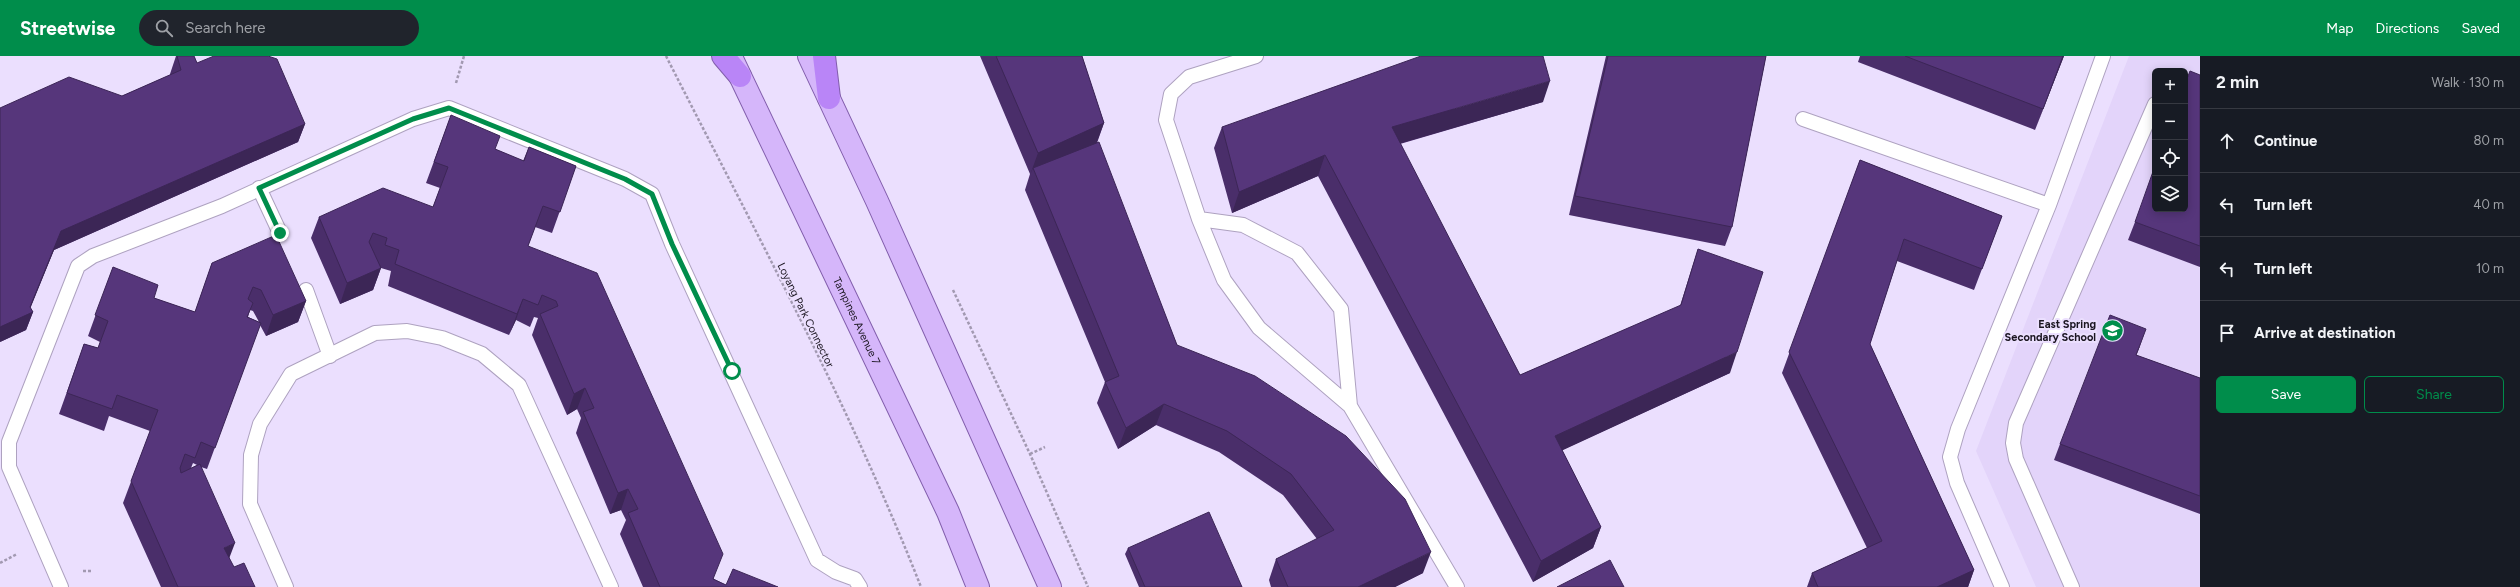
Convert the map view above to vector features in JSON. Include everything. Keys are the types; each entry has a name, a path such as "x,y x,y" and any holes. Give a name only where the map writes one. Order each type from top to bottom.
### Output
{"highway":[{"path":"723,56 740,76"},
{"path":"824,56 829,98"}],"main road":[{"name":"Tampines Avenue 7","path":"730,56 948,512 978,587"},
{"path":"809,56 1050,587"}],"lane":[{"path":"1256,56 1189,78 1171,94 1166,120 1199,219 1224,280 1259,328 1350,406 1457,587"},
{"path":"2002,587 1957,483 1950,457 1958,429 2049,205 2103,56"},
{"path":"61,587 9,467 9,442 78,266 93,256 222,206 413,119 449,108 625,179 652,194 672,244 817,560 836,572 855,579 860,587"},
{"path":"2072,587 2016,459 2014,443 2016,423 2152,111"},
{"path":"1803,119 2049,205"},
{"path":"259,188 280,233"},
{"path":"1199,219 1243,225 1297,252 1341,309 1350,406"},
{"path":"306,290 330,356"},
{"path":"286,587 250,504 251,455 260,424 292,374 375,333 407,331 442,338 482,354 519,385 611,587"}],"path":[{"name":"Loyang Park Connector","path":"666,56 811,339 896,523 921,587"},
{"path":"952,288 1032,458 1088,587"},
{"path":"1030,454 1045,447"},
{"path":"1026,461 1032,458"}],"shaded area":[{"name":"East Spring Secondary School","path":"2129,56 2200,56 2200,587 2036,587 1976,451"}],"building":[{"path":"177,56 194,56 197,63 214,56 268,56 277,59 305,124 61,231 30,307 33,312 0,327 0,108 69,77 122,96 181,70"},
{"path":"996,56 1082,56 1104,123 1038,153"},
{"path":"1421,56 1543,56 1550,81 1392,127 1520,375 1681,305 1698,249 1763,272 1737,352 1555,436 1601,527 1541,561 1325,155 1239,192 1222,127"},
{"path":"1608,56 1766,56 1732,227 1575,196"},
{"path":"1905,56 2063,56 2043,109"},
{"path":"2190,71 2200,75 2200,246 2135,222 2152,174 2152,212 2188,212 2188,76"},
{"path":"451,115 500,136 495,149 524,161 529,147 576,166 560,212 543,206 528,246 597,273 723,554 713,579 726,585 733,569 778,587 660,587 628,513 638,509 628,489 618,493 583,412 594,408 585,388 574,394 540,314 558,306 556,301 542,295 538,305 523,299 517,314 395,264 399,250 385,245 387,238 373,233 369,242 381,268 347,283 319,217 383,188 433,207 448,167 434,162"},
{"path":"1099,142 1177,345 1255,376 1346,436 1405,499 1431,552 1358,587 1288,587 1276,559 1334,530 1291,474 1227,431 1164,404 1126,428 1105,382 1119,376 1033,168"},
{"path":"1860,160 2002,216 1982,269 1904,239 1870,344 1974,570 1937,587 1818,587 1812,573 1882,541 1789,352"},
{"path":"276,235 306,301 273,315 261,290 253,287 248,299 253,303 247,317 261,323 215,448 201,442 195,458 185,454 180,468 181,473 200,464 235,543 224,548 234,567 244,563 255,587 178,587 131,481 158,410 117,395 112,409 67,393 84,344 98,348 108,321 95,315 113,267 158,285 154,298 195,312 212,263"},
{"path":"2110,315 2146,329 2136,355 2200,378 2200,496 2060,444"},
{"path":"1209,512 1242,587 1145,587 1128,548"},
{"path":"1610,560 1624,587 1557,587"}],"place":[{"name":"East Spring Secondary School","path":"2112,330"}],"route":[{"path":"280,233 259,188 413,119 449,108 625,179 652,194 672,244 732,371"}]}
